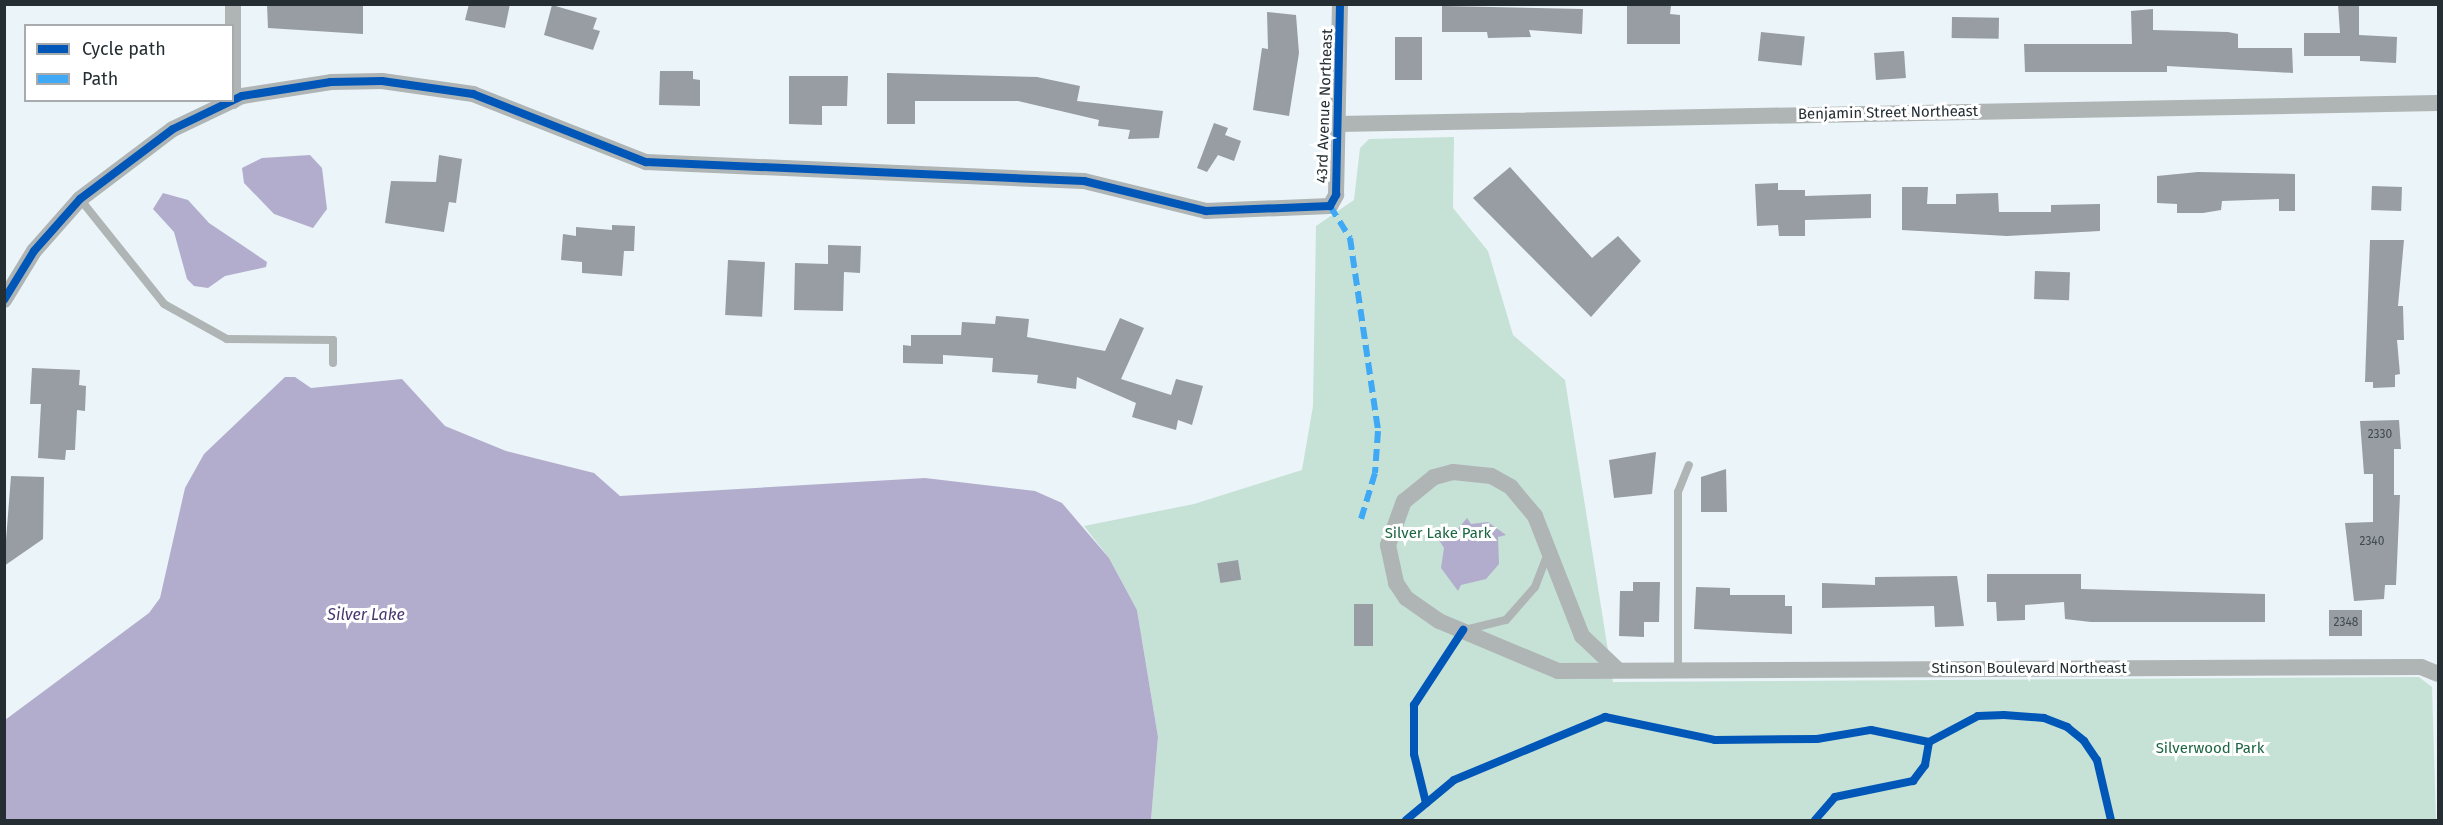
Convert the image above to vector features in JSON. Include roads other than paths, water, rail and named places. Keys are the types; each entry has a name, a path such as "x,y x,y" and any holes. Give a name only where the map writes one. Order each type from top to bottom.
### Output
{"street":[{"path":"233,4 233,24"},
{"name":"43rd Avenue Northeast","path":"234,101 309,84 382,81 473,94 646,162 1084,181 1206,211 1330,206 1336,195 1340,4"},
{"path":"4,300 34,251 80,199 173,129 231,102"},
{"name":"Benjamin Street Northeast","path":"1338,124 2439,103"},
{"name":"Stinson Boulevard Northeast","path":"1618,670 1582,636 1548,550 1524,500 1491,476 1453,472 1416,488 1390,528 1390,563 1406,598 1422,612 1558,671 2421,668 2439,674"}],"lane":[{"path":"80,199 164,304 227,339 333,340 333,363"},
{"path":"1678,670 1678,492 1689,465"},
{"path":"1463,630 1506,620 1535,587 1548,550"}],"water":[{"path":"310,155 322,168 327,209 313,228 274,214 244,183 242,168 262,158"},
{"path":"163,193 188,200 209,223 267,262 266,267 225,276 208,288 194,286 187,279 174,232 153,209"},
{"name":"Silver Lake","path":"285,377 295,377 311,388 402,379 445,426 506,451 594,473 620,496 925,478 1035,491 1062,503 1109,558 1137,610 1158,737 1151,820 5,820 5,720 149,613 160,598 185,488 204,454"},
{"path":"1467,518 1471,524 1488,522 1506,535 1498,537 1499,564 1486,579 1461,585 1458,591 1441,568 1444,548 1439,540 1449,540"}],"park label":[{"name":"Silver Lake Park","path":"1438,534"},
{"name":"Silverwood Park","path":"2210,749"}]}
